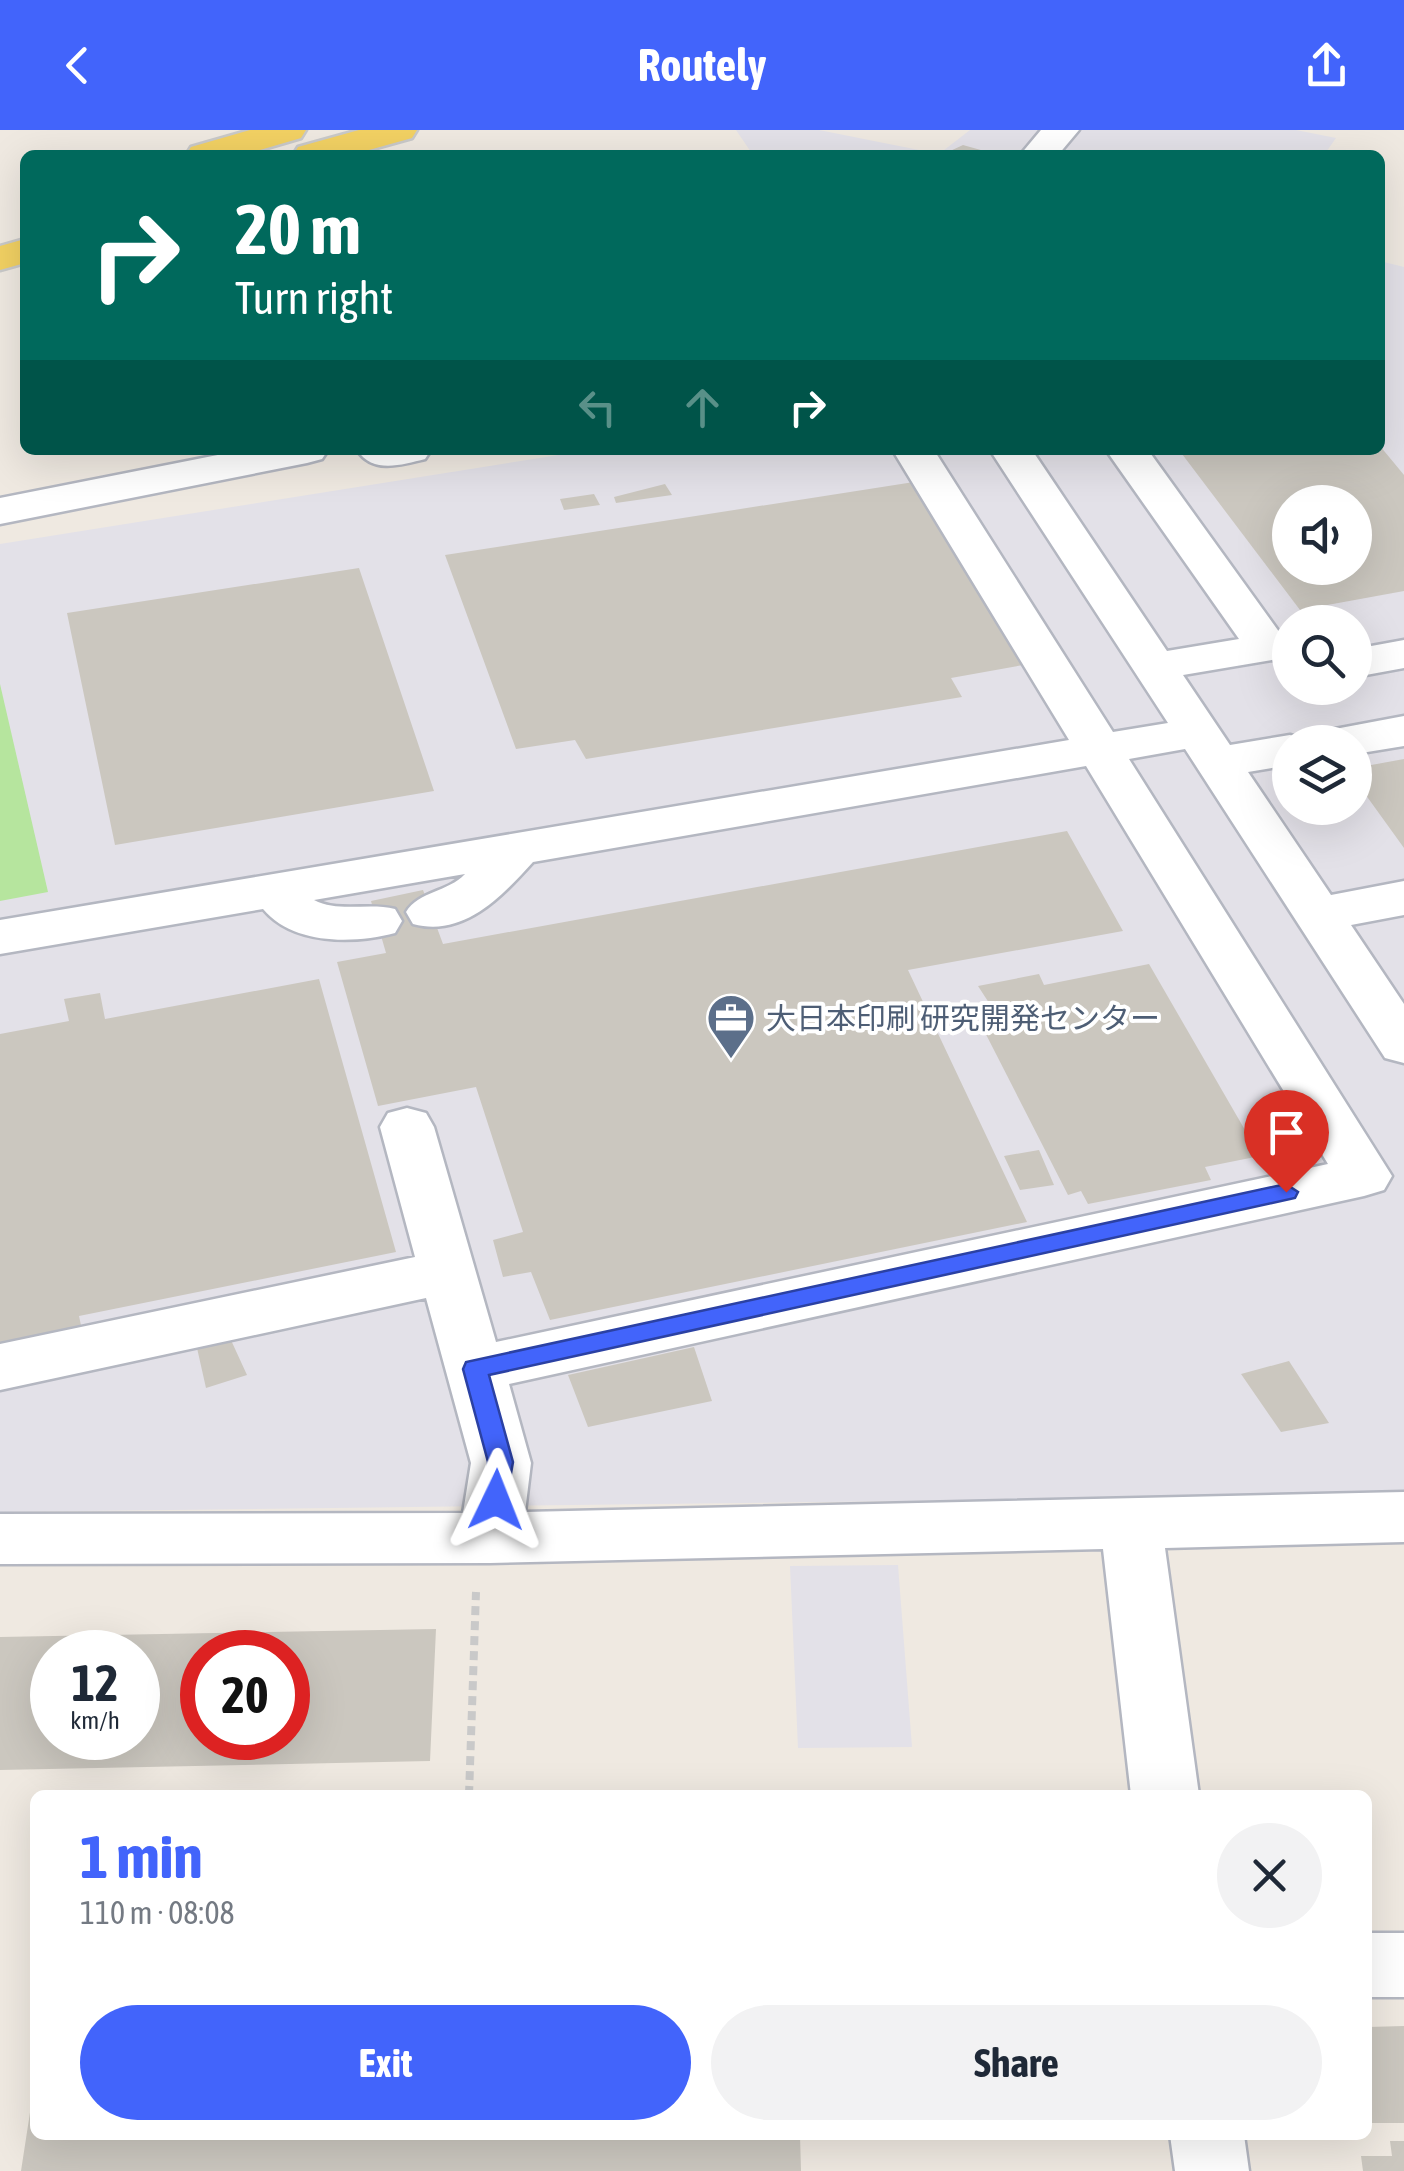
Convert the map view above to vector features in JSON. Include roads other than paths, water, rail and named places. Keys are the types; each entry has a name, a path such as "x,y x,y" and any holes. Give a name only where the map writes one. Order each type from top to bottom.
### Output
{"main road":[{"path":"221,150 288,130"},
{"path":"328,150 399,130"}],"street":[{"path":"1043,150 1061,130"},
{"path":"0,511 281,455"},
{"path":"475,1369 1364,1176 917,455"},
{"path":"1014,455 1404,1045"},
{"path":"1131,455 1272,643"},
{"path":"1157,666 1272,653"},
{"path":"1372,660 1404,654"},
{"path":"1372,736 1404,731"},
{"path":"0,937 278,893 1097,749 1272,749"},
{"path":"431,912 474,896 515,852"},
{"path":"278,893 288,908 330,925 376,921"},
{"path":"1319,914 1404,898"},
{"path":"407,1127 501,1462 490,1538"},
{"path":"0,1368 448,1272"},
{"path":"0,1539 490,1538 1404,1518"},
{"path":"1131,1524 1164,1790"},
{"path":"1372,1965 1404,1965"},
{"path":"1209,2140 1212,2171"}],"place":[{"name":"大日本印刷 研究開発センター","path":"731,1060"}]}
